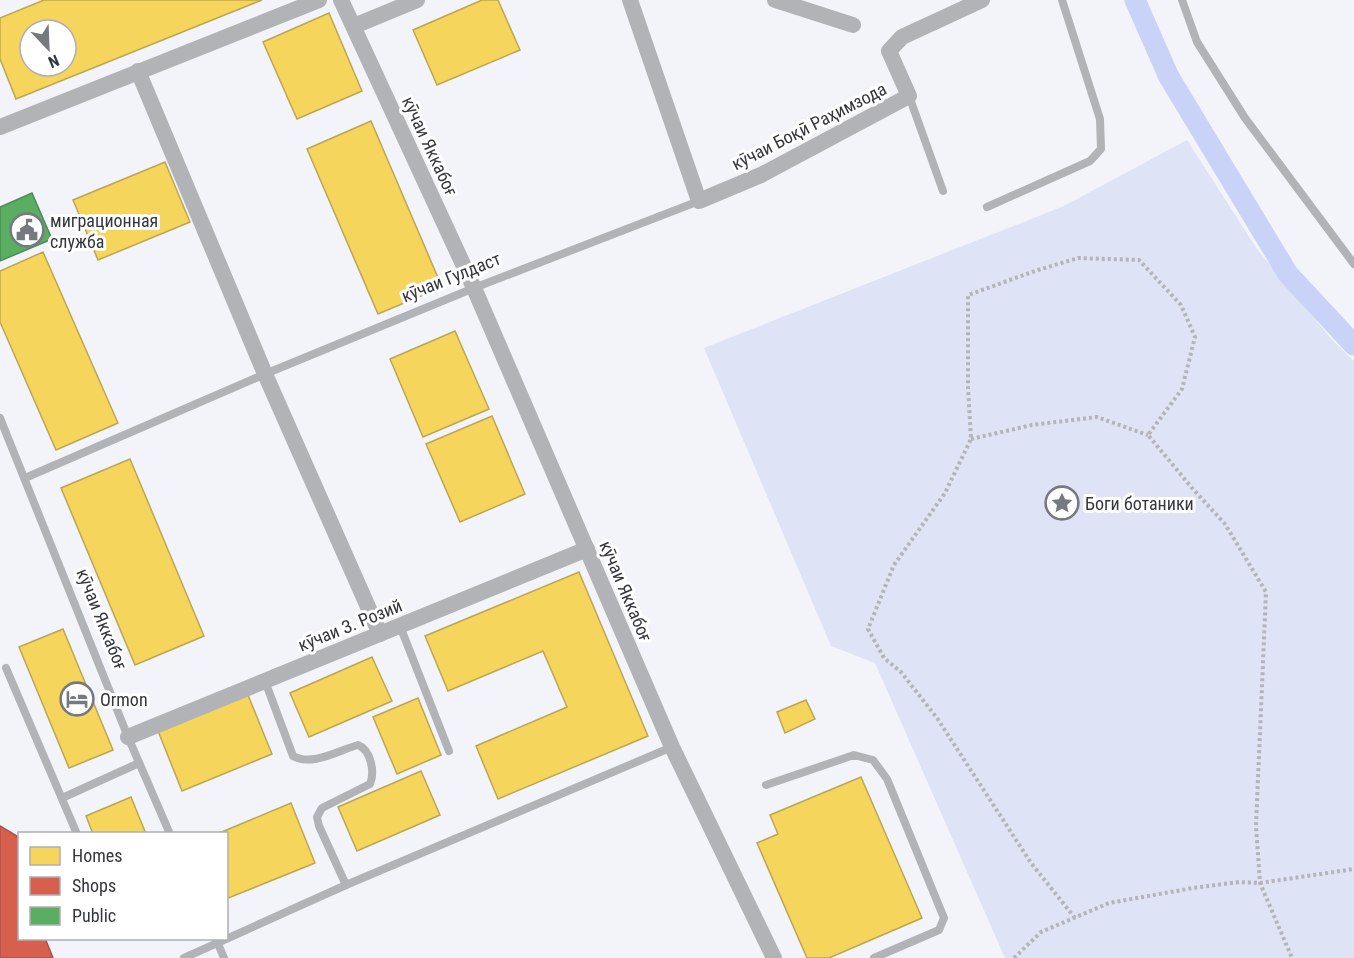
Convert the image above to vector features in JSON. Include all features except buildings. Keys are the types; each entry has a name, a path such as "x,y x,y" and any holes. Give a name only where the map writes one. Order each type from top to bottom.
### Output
{"street":[{"path":"0,128 319,0"},
{"name":"кӯчаи Яккабоғ","path":"341,0 474,288 672,747 774,958"},
{"path":"354,26 417,0"},
{"path":"630,0 699,201"},
{"path":"775,0 853,25"},
{"path":"909,96 889,51 902,37 982,0"},
{"path":"138,71 265,374 380,634"},
{"name":"кӯчаи Боқӣ Раҳимзода","path":"699,201 761,175 909,96"},
{"name":"кӯчаи З. Розий","path":"128,736 587,549"}],"lane":[{"path":"987,207 1090,161 1101,148 1100,119 1062,0"},
{"path":"1182,0 1197,42 1245,118 1353,258"},
{"name":"кӯчаи Боқӣ Раҳимзода","path":"909,96 943,191"},
{"name":"кӯчаи Гулдаст","path":"25,478 265,374 474,288 699,201"},
{"name":"кӯчаи Яккабоғ","path":"0,418 139,764 169,832"},
{"path":"400,626 449,752"},
{"path":"6,668 76,832"},
{"path":"265,681 293,756 300,760 313,760 358,745 364,747 368,753 373,777 370,784 322,808 317,817 346,885"},
{"path":"228,936 672,747"},
{"path":"766,785 854,755 873,760 887,779 944,918 939,930 874,958"},
{"path":"62,798 139,764"},
{"path":"184,958 217,941 224,958"}],"path":[{"path":"1075,918 1031,863 937,718 901,672 884,658 868,629 894,565 945,493 971,439 968,387 968,295 1078,258 1139,260 1181,305 1195,338 1182,389 1148,435"},
{"path":"971,439 1032,425 1097,417 1148,435 1225,524 1266,592 1256,826 1260,883 1292,958"},
{"path":"1014,958 1041,932 1109,903 1193,888 1239,882 1260,883 1354,869"}],"shaded area":[{"name":"Боги ботаники","path":"1187,140 1257,249 1332,340 1354,361 1354,958 1005,958 875,663 831,646 704,348 1064,206"}],"waterway":[{"path":"1135,0 1169,77 1288,274 1354,345"}],"place":[{"name":"миграционная служба","path":"27,230"},
{"name":"Боги ботаники","path":"1062,503"},
{"name":"Ormon","path":"77,699"}]}
